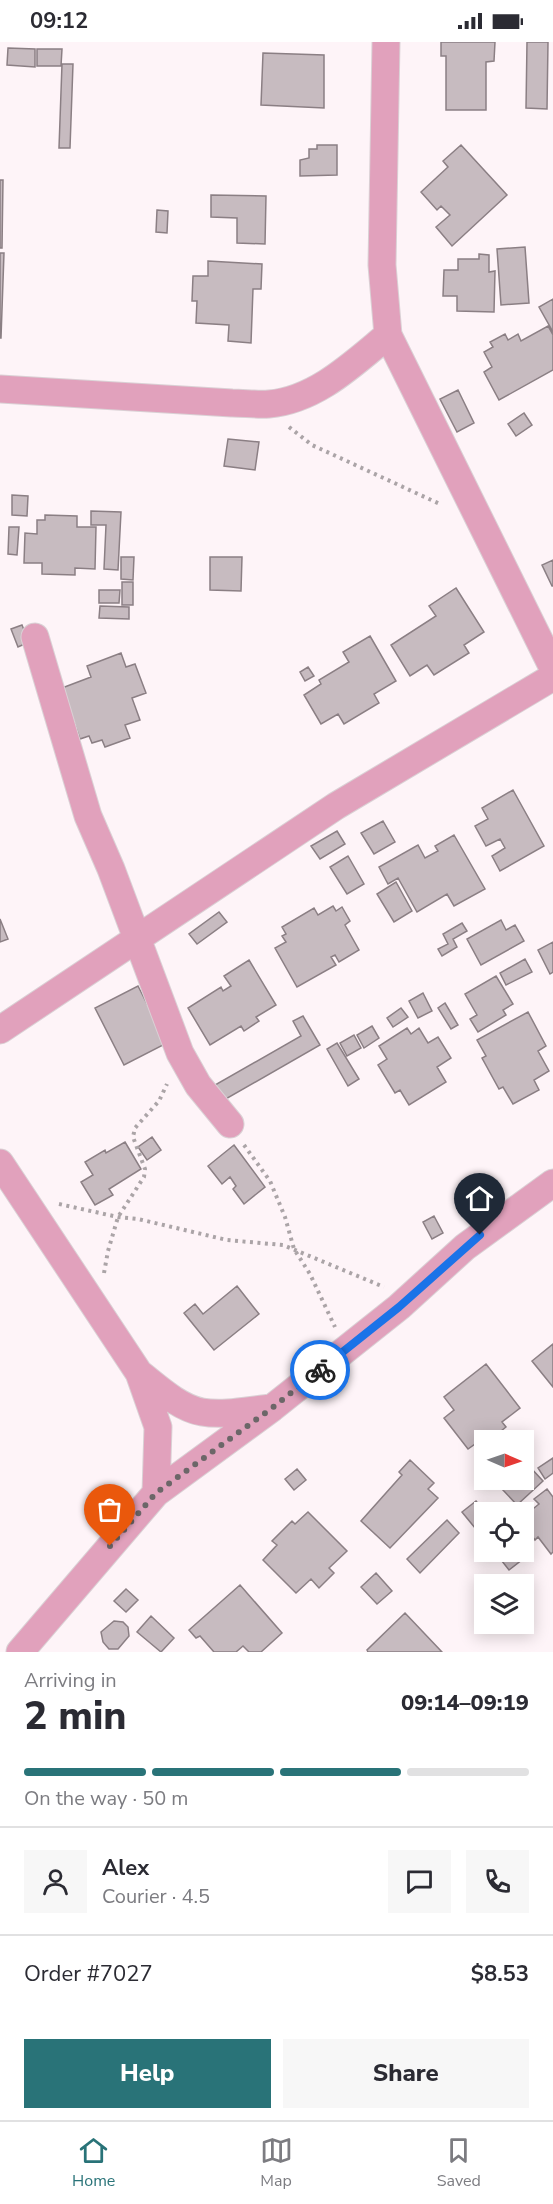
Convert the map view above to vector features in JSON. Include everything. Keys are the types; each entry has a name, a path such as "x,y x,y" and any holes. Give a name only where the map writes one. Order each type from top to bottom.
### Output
{"street":[{"path":"386,42 382,265 388,335 553,668"},
{"path":"0,389 269,404 315,390 348,369 388,335"},
{"path":"34,637 88,816 111,869 186,1067 230,1124"},
{"path":"0,1030 137,941 336,806 553,677"},
{"path":"0,1163 139,1373 159,1427 156,1493"},
{"path":"20,1652 156,1493 272,1408 409,1298 465,1247 553,1183"},
{"path":"139,1373 169,1396 189,1408 202,1412 272,1408"}],"path":[{"path":"269,404 291,430 312,445 419,496 480,519"},
{"path":"96,1308 118,1217 144,1177 145,1169 133,1137 135,1128 148,1111"},
{"path":"230,1124 270,1181 285,1217 294,1249 310,1274 347,1348"},
{"path":"21,1195 227,1240 283,1245 409,1298"}],"building":[{"path":"441,42 495,42 494,61 486,62 486,110 446,110 446,56 441,56"},
{"path":"527,42 548,42 547,109 526,108"},
{"path":"8,48 35,49 35,67 7,65"},
{"path":"37,49 62,49 61,66 37,66"},
{"path":"263,53 324,55 324,108 261,105"},
{"path":"62,64 73,64 70,148 59,148"},
{"path":"317,145 337,145 337,175 300,176 300,160 309,158 309,149 317,149"},
{"path":"461,145 507,195 452,246 436,227 450,215 441,206 437,210 421,192 448,167 443,161"},
{"path":"0,180 3,180 2,248 0,248"},
{"path":"211,195 266,196 265,244 237,243 237,218 211,217"},
{"path":"157,210 168,211 167,233 156,232"},
{"path":"525,247 529,303 501,305 497,249"},
{"path":"0,253 4,253 1,338 0,338"},
{"path":"479,254 489,255 489,272 495,271 494,312 457,311 457,296 443,296 444,270 458,270 458,259 479,259"},
{"path":"208,261 262,264 261,289 253,289 251,343 228,341 229,325 196,323 197,301 192,301 193,276 208,276"},
{"path":"553,299 553,332 539,307"},
{"path":"548,326 553,335 553,370 499,400 484,372 492,367 484,352 493,347 490,342 505,334 508,340 518,334 521,341"},
{"path":"458,390 474,423 457,432 440,399"},
{"path":"524,413 532,425 516,436 508,424"},
{"path":"228,439 259,442 255,470 224,466"},
{"path":"12,495 28,496 27,516 12,515"},
{"path":"91,511 121,512 118,570 104,569 106,525 91,525"},
{"path":"45,515 77,516 77,527 96,527 95,569 75,568 75,575 42,574 42,563 24,563 25,533 37,534 37,520 45,520"},
{"path":"9,527 19,527 17,555 8,554"},
{"path":"121,557 134,557 133,580 121,579"},
{"path":"210,557 242,557 241,591 210,590"},
{"path":"553,560 553,586 552,586 542,565"},
{"path":"122,582 133,582 133,605 122,605"},
{"path":"456,588 484,632 464,645 469,653 434,675 427,665 410,676 391,645 436,616 429,606"},
{"path":"99,590 120,590 119,603 99,603"},
{"path":"100,606 129,607 129,619 99,618"},
{"path":"22,625 29,642 18,647 11,629"},
{"path":"370,636 396,681 374,694 379,703 344,724 338,714 321,724 304,695 321,684 319,680 349,662 343,652"},
{"path":"121,653 126,667 135,664 146,693 132,698 140,720 125,725 130,738 105,747 102,740 92,743 89,736 80,739 62,688 91,677 87,666"},
{"path":"308,667 314,676 305,681 300,672"},
{"path":"513,790 544,846 500,871 492,856 505,848 500,839 486,846 475,826 488,819 482,808"},
{"path":"383,821 395,842 374,854 361,833"},
{"path":"337,831 345,844 320,859 311,846"},
{"path":"454,835 485,889 454,906 447,894 417,912 398,878 388,884 379,867 418,845 425,858 438,851 435,846"},
{"path":"348,856 364,884 347,894 330,867"},
{"path":"396,882 412,911 394,922 377,894"},
{"path":"333,906 336,911 342,907 350,921 345,925 359,950 339,962 335,955 331,957 336,965 297,987 275,948 286,942 282,936 286,934 282,927 314,908 318,915"},
{"path":"219,912 227,922 197,944 189,934"},
{"path":"0,919 8,939 0,942"},
{"path":"501,920 506,930 515,925 524,941 481,965 467,939"},
{"path":"462,923 467,931 453,939 457,947 442,956 438,949 448,944 443,934"},
{"path":"553,942 553,972 550,974 538,950"},
{"path":"525,959 532,972 506,985 500,973"},
{"path":"249,960 276,1005 256,1017 259,1021 244,1031 241,1026 210,1045 188,1008 221,987 223,991 231,986 224,976"},
{"path":"496,976 513,1004 503,1010 506,1015 478,1032 470,1019 477,1015 465,994"},
{"path":"138,986 167,1043 124,1065 95,1008"},
{"path":"423,993 432,1011 418,1018 409,1001"},
{"path":"445,1003 458,1025 451,1029 438,1008"},
{"path":"401,1008 408,1017 393,1027 387,1018"},
{"path":"528,1012 546,1046 538,1051 549,1071 534,1080 539,1090 513,1104 503,1087 499,1089 482,1058 486,1056 477,1040"},
{"path":"303,1016 320,1045 217,1104 208,1089 301,1036 293,1021"},
{"path":"372,1026 379,1038 364,1048 357,1035"},
{"path":"407,1028 411,1034 419,1028 428,1043 438,1037 451,1058 437,1067 446,1082 409,1105 400,1090 395,1093 378,1065 387,1059 379,1046"},
{"path":"354,1035 361,1048 347,1056 340,1043"},
{"path":"337,1043 359,1079 348,1086 327,1049"},
{"path":"152,1137 161,1150 147,1160 138,1147"},
{"path":"125,1142 141,1169 109,1189 113,1195 95,1205 81,1182 93,1175 85,1162"},
{"path":"234,1145 265,1187 244,1204 233,1189 236,1186 230,1177 222,1184 208,1166"},
{"path":"434,1216 443,1233 432,1239 423,1222"},
{"path":"237,1286 259,1314 214,1350 184,1313 195,1304 203,1314"},
{"path":"553,1344 553,1387 532,1361"},
{"path":"486,1364 520,1408 502,1422 506,1427 502,1430 474,1430 474,1445 468,1449 444,1418 454,1410 444,1397"},
{"path":"553,1458 553,1473 545,1479 538,1468"},
{"path":"410,1460 434,1483 428,1489 438,1498 390,1548 361,1521 402,1475 399,1472"},
{"path":"297,1469 306,1480 294,1490 285,1479"},
{"path":"534,1471 543,1481 534,1489"},
{"path":"547,1489 553,1497 553,1552 551,1554 538,1537 534,1539 534,1508 539,1504 534,1499"},
{"path":"503,1490 533,1490 520,1502 514,1502"},
{"path":"474,1503 474,1527 462,1512"},
{"path":"308,1512 347,1551 329,1568 334,1573 319,1588 311,1579 296,1593 263,1560 277,1545 272,1541 292,1521 295,1524"},
{"path":"447,1520 459,1533 420,1573 407,1559"},
{"path":"503,1562 519,1562 509,1570"},
{"path":"376,1573 392,1591 377,1604 361,1587"},
{"path":"240,1585 282,1633 261,1652 249,1652 243,1646 236,1652 214,1652 200,1636 196,1638 189,1630"},
{"path":"126,1589 138,1600 126,1612 114,1601"},
{"path":"405,1613 442,1652 368,1652 367,1650"},
{"path":"151,1616 174,1638 161,1652 137,1632"},
{"path":"114,1621 123,1622 128,1627 129,1636 118,1649 109,1649 103,1642 101,1632"}],"way so far":[{"path":"110,1546 156,1493 320,1370"}],"route":[{"path":"320,1370 399,1307 480,1235"}]}
